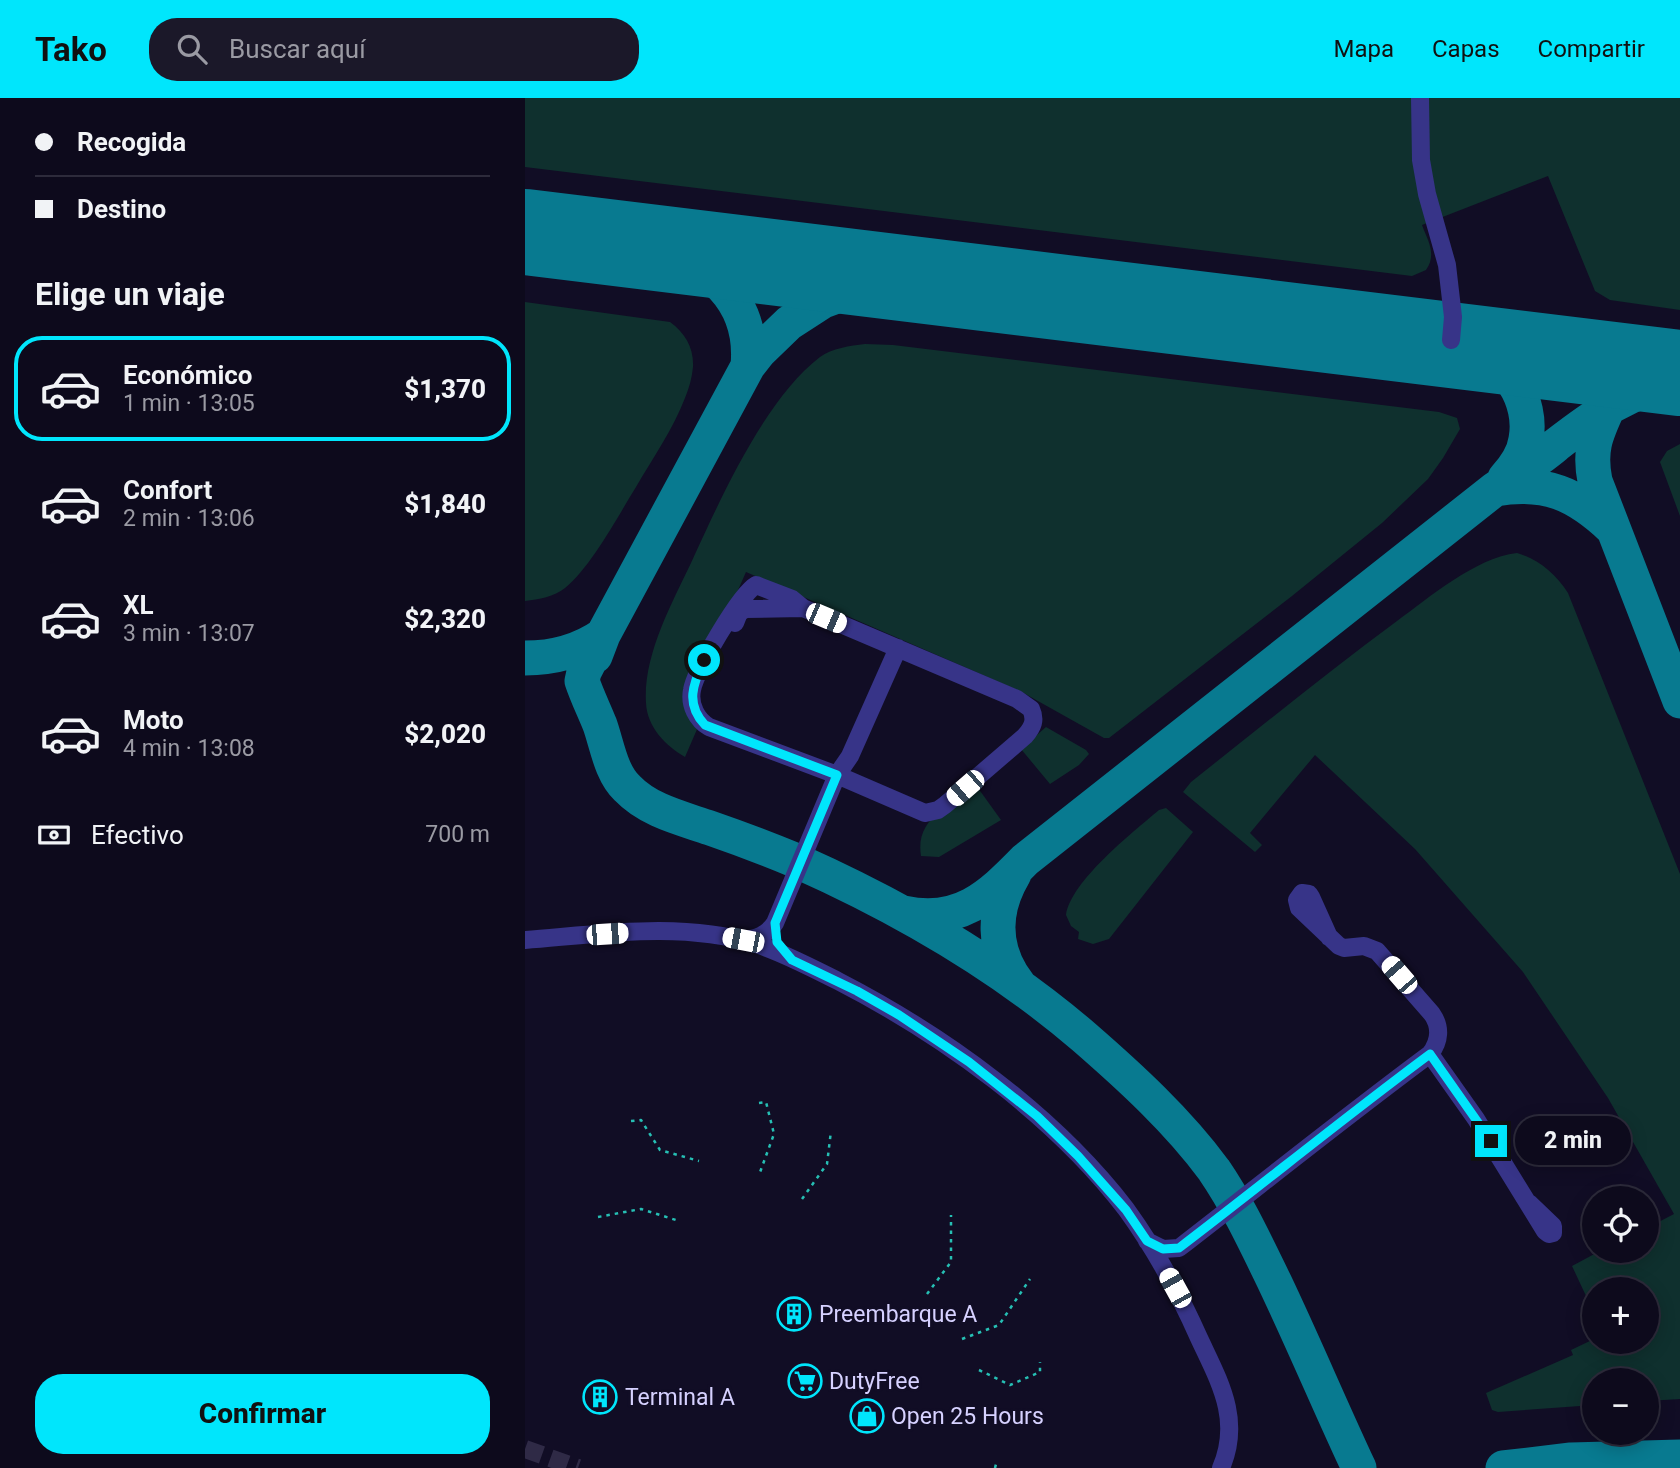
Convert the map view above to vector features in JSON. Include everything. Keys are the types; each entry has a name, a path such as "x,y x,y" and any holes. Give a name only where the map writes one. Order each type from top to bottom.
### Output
{"lane":[{"path":"1420,98 1421,160 1427,194 1447,265 1453,317 1451,340"},
{"path":"803,608 1026,704 1031,709 1034,721 1025,736 945,805 932,813 918,810 837,775 709,727 702,722 693,707 692,690 704,660 717,639 719,644 726,642 738,615 745,609 803,608"},
{"path":"525,940 664,931 752,940 766,934 775,923 837,775 850,756 898,648"},
{"path":"775,923 777,942 792,960"},
{"path":"1167,1274 1169,1260 1179,1248 1430,1054 1434,1048 1439,1034 1436,1020 1382,956 1364,946 1344,948 1329,937"},
{"path":"743,940 857,991 899,1015 988,1076 1037,1116 1078,1156 1126,1210 1167,1274 1194,1326 1228,1406 1228,1443 1221,1468"},
{"path":"1430,1054 1476,1119 1529,1203"},
{"path":"1147,1241 1163,1249 1179,1248"}],"path":[{"path":"759,1102 766,1102 774,1134 759,1175"},
{"path":"631,1121 641,1120 660,1150 699,1161"},
{"path":"801,1199 827,1164 831,1131"},
{"path":"598,1217 641,1209 679,1221"},
{"path":"927,1294 951,1262 951,1215"},
{"path":"962,1339 999,1325 1030,1279"},
{"path":"979,1370 1010,1385 1040,1372 1040,1362"}],"green space":[{"path":"525,98 1680,98 1680,310 1610,300 1595,291 1548,176 1422,225 1431,258 1426,270 1412,276 525,167"},
{"path":"525,302 670,322 687,342 693,367 688,390 675,421 585,567 561,591 525,601"},
{"path":"865,344 893,345 1439,412 1457,418 1460,429 1428,479 1382,523 1109,738 1104,738 1020,691 746,572 731,606 699,658 698,727 685,757 659,735 647,712 646,685 649,667 667,613 745,452 780,398 820,357 836,349"},
{"path":"1680,444 1680,516 1660,462 1667,451"},
{"path":"1517,553 1532,559 1546,568 1568,593 1680,874 1680,1399 1659,1400 1659,1368 1582,1368 1582,1406 1498,1412 1492,1410 1486,1393 1573,1355 1571,1350 1582,1345 1582,1354 1659,1354 1659,1277 1582,1277 1582,1287 1572,1266 1582,1261 1582,1263 1659,1263 1659,1222 1674,1214 1608,1098 1523,972 1415,849 1315,755 1250,833 1262,845 1255,852 1183,792 1191,782 1293,701 1438,590 1469,570 1501,556"},
{"path":"1046,727 1089,754 1079,765 1050,784 1021,749"},
{"path":"978,788 1001,820 939,857 921,856 923,832 936,814"},
{"path":"1166,808 1193,832 1109,939 1093,944 1078,939 1079,932 1071,926 1066,915 1079,887 1119,844 1159,810"}],"taxiway":[{"path":"654,248 694,264 725,289 744,323 748,343 748,366"},
{"path":"595,656 603,635 748,366 759,352 789,323 823,301 861,287 917,281"},
{"path":"1467,355 1494,363 1505,372 1521,396 1527,425 1525,445 1505,478"},
{"path":"904,913 941,915 972,905 999,886 1025,860 1495,489 1614,405 1646,390 1680,382"},
{"path":"1608,408 1594,444 1595,481 1680,701"},
{"path":"1495,489 1529,487 1559,492 1586,506 1612,528"},
{"path":"603,635 582,681 613,767 622,782 636,796 666,813 743,840 835,878 946,938 1017,985 1084,1037 1136,1084 1185,1134 1214,1170 1246,1225 1286,1306 1359,1468"},
{"path":"525,658 566,652 603,635"},
{"path":"1014,874 1002,902 998,930 1004,958 1019,985"},
{"path":"1503,1468 1571,1460 1680,1457"}],"runway":[{"path":"525,232 1680,373"}],"tunnel":[{"path":"525,1449 578,1468"}],"place":[{"name":"Preembarque A","path":"794,1314"},
{"name":"DutyFree","path":"805,1381"},
{"name":"Terminal A","path":"600,1397"},
{"name":"Open 25 Hours","path":"867,1416"}],"route":[{"path":"704,660 692,696 693,707 705,725 837,775 775,923 775,936 781,948 792,960 817,970 899,1015 988,1076 1037,1116 1103,1181 1152,1245 1171,1250 1179,1248 1430,1054 1491,1141"}]}
